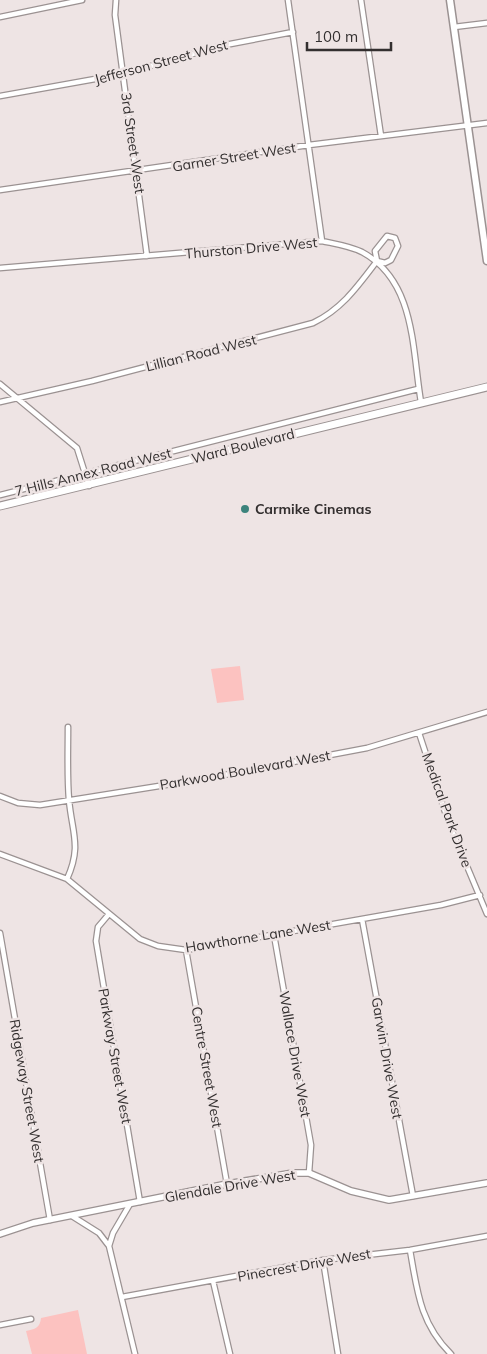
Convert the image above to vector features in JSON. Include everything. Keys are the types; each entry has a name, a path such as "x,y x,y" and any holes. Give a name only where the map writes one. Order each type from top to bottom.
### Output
{"main road":[{"path":"450,0 487,261"},
{"name":"Ward Boulevard","path":"0,506 90,486 487,386"}],"street":[{"path":"0,17 82,0"},
{"name":"3rd Street West","path":"116,0 115,15 147,256"},
{"path":"288,0 322,241"},
{"path":"361,0 381,136"},
{"path":"454,27 487,23"},
{"name":"Jefferson Street West","path":"0,96 123,74 220,46 293,32"},
{"name":"Garner Street West","path":"0,190 381,136 487,123"},
{"path":"479,214 487,213"},
{"path":"387,236 395,238 398,246 391,260 385,263 377,261 375,251 382,240 387,236"},
{"name":"Thurston Drive West","path":"0,268 322,241 354,248 377,261 394,280 404,301 420,402"},
{"name":"Lillian Road West","path":"0,402 313,323 330,314 346,301 377,261"},
{"path":"0,384 77,448 90,486"},
{"name":"7 Hills Annex Road West","path":"0,495 418,389"},
{"name":"Parkwood Boulevard West","path":"0,796 11,801 29,805 69,801 367,748 487,712"},
{"path":"66,879 74,862 76,850 69,801 68,727"},
{"name":"Medical Park Drive","path":"419,733 448,821 487,914"},
{"name":"Hawthorne Lane West","path":"0,856 66,879 140,939 158,946 186,950 362,919 480,895"},
{"name":"Parkway Street West","path":"109,914 98,926 96,941 140,1202"},
{"name":"Garwin Drive West","path":"362,919 412,1196"},
{"name":"Ridgeway Street West","path":"0,933 50,1220"},
{"name":"Wallace Drive West","path":"274,935 311,1145 309,1173"},
{"name":"Centre Street West","path":"186,950 227,1184"},
{"name":"Glendale Drive West","path":"0,1234 50,1220 272,1176 309,1173 351,1191 389,1200 487,1184"},
{"path":"130,1204 113,1232 110,1246 135,1354"},
{"path":"72,1216 99,1233 110,1246"},
{"name":"Pinecrest Drive West","path":"122,1297 323,1260 410,1250 487,1236"},
{"path":"410,1250 421,1308 430,1328 451,1354"},
{"path":"323,1260 338,1354"},
{"path":"213,1281 230,1354"},
{"path":"0,1325 31,1318"}],"shaded area":[{"path":"240,666 244,700 217,703 211,669"},
{"path":"78,1310 87,1354 32,1354 26,1331 36,1328 40,1324 41,1318"}],"place":[{"name":"Carmike Cinemas","path":"245,509"}]}
